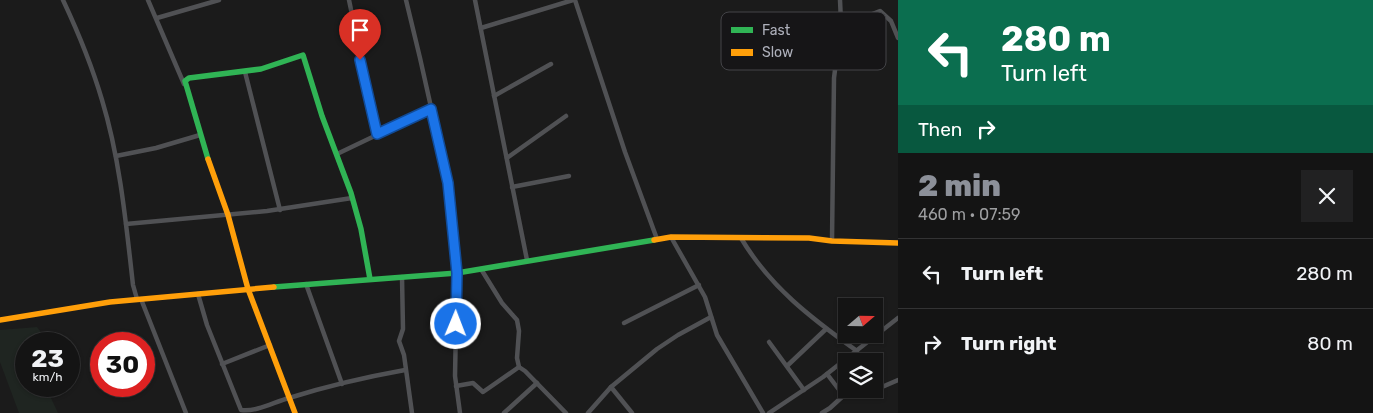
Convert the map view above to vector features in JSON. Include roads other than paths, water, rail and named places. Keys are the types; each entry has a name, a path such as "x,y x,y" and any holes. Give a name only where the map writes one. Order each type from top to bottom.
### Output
{"street":[{"path":"63,0 78,32 102,100 116,156 133,285 186,413"},
{"path":"148,0 185,85 228,215 248,289 294,413"},
{"path":"156,18 216,0"},
{"path":"349,0 377,134"},
{"path":"406,0 448,183 457,273 456,386 460,413"},
{"path":"475,0 527,260"},
{"path":"481,28 574,0 625,152 657,239"},
{"path":"886,16 891,21 898,38"},
{"path":"185,85 185,81 189,78 257,70 292,60 303,54 322,116 352,198 361,229 370,279"},
{"path":"494,96 552,64"},
{"path":"832,240 835,70"},
{"path":"245,72 280,210"},
{"path":"337,154 431,109"},
{"path":"507,158 566,116"},
{"path":"116,156 156,148 200,135"},
{"path":"512,187 569,176"},
{"path":"126,224 280,210 352,198"},
{"path":"671,237 706,297 717,335 763,413"},
{"path":"0,320 139,299 457,273 671,237 809,238 898,243"},
{"path":"741,238 754,260 797,305 857,351"},
{"path":"481,269 502,303 517,320 519,326 517,358 519,367 566,413"},
{"path":"402,277 403,329 399,341 404,355 412,413"},
{"path":"306,284 342,384"},
{"path":"624,323 699,285"},
{"path":"198,294 207,325 241,410 261,408 289,398 373,375 405,370"},
{"path":"588,413 611,387 657,349 678,335 712,317"},
{"path":"769,413 827,374 898,318"},
{"path":"787,366 826,329"},
{"path":"769,342 804,390"},
{"path":"222,364 270,345"},
{"path":"456,386 473,384 483,392 519,367"},
{"path":"827,374 838,388"},
{"path":"883,386 898,380"},
{"path":"504,413 537,383"},
{"path":"611,387 632,413"},
{"path":"822,413 841,398"}]}
